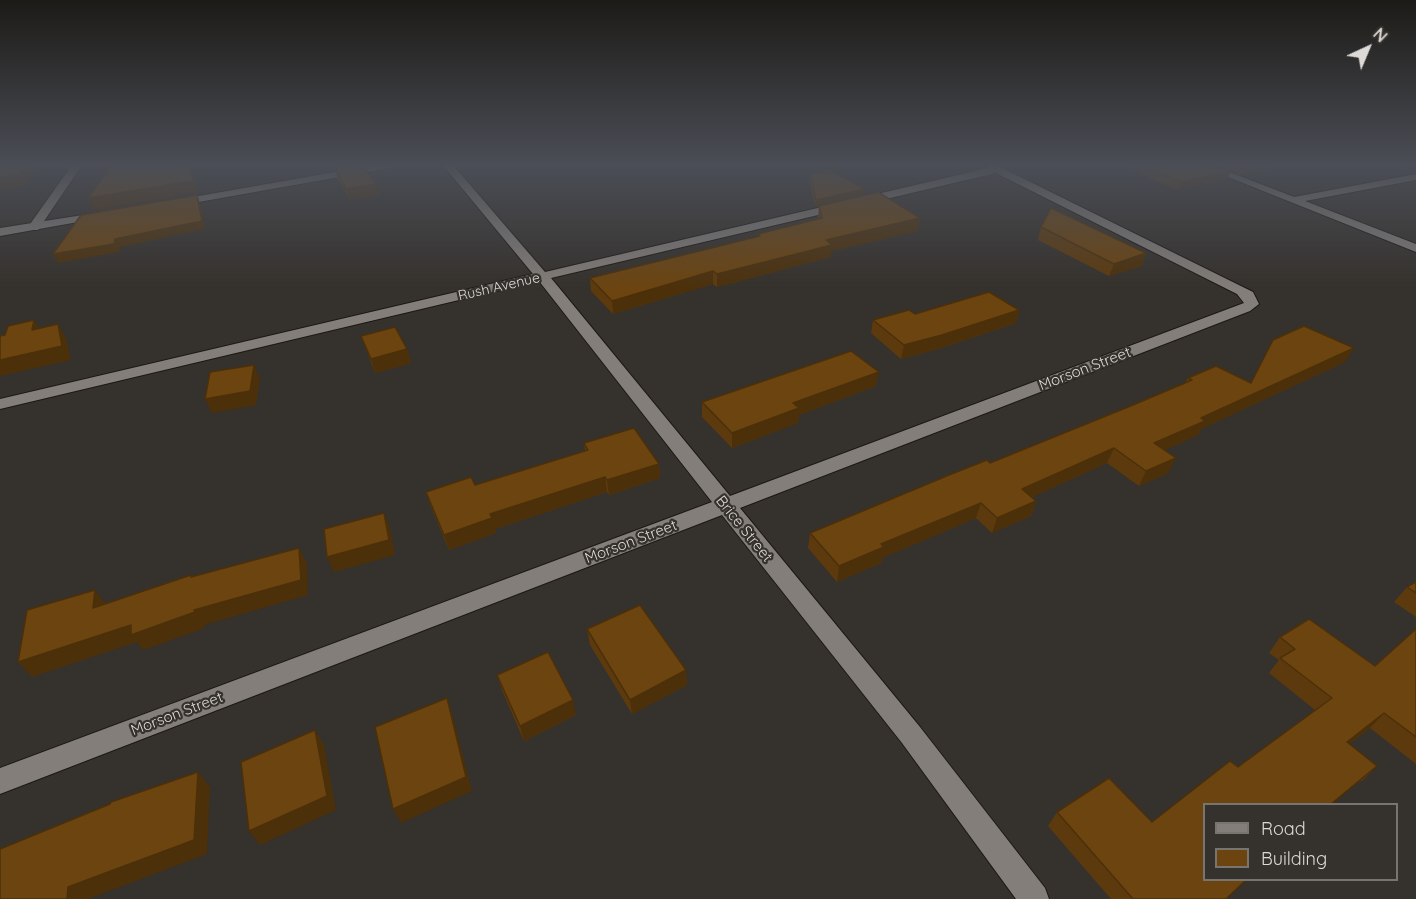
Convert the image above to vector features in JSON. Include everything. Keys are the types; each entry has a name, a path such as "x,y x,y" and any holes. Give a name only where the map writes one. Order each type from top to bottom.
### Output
{"street":[{"path":"34,227 48,207"},
{"name":"Brice Street","path":"483,207 911,735 1034,899"},
{"name":"Rush Avenue","path":"1,409 830,207"},
{"name":"Morson Street","path":"0,781 1252,304 1248,295 1073,207"},
{"path":"1312,207 1416,248"},
{"path":"0,232 117,213"}],"building":[{"path":"128,207 199,207 202,221 115,239 114,244 53,254 81,215"},
{"path":"819,207 902,207 920,218 826,240 832,245 717,274 713,271 612,301 590,278 760,236 758,234 822,218"},
{"path":"1051,208 1146,253 1114,264 1041,227"},
{"path":"989,292 1019,310 904,345 873,320 909,310 915,314"},
{"path":"34,320 32,330 58,324 62,346 0,360 0,336 5,335 8,326"},
{"path":"1304,326 1354,348 1201,418 1205,421 1154,443 1176,458 1146,471 1114,448 1022,489 1036,501 997,518 981,503 881,544 884,547 839,566 810,533 949,475 987,460 990,463 1133,405 1192,380 1188,378 1216,366 1251,383 1273,340"},
{"path":"395,327 407,349 371,359 361,336"},
{"path":"851,351 879,372 793,403 799,408 732,433 702,402"},
{"path":"254,365 250,391 205,399 210,372"},
{"path":"634,428 659,464 607,480 605,477 490,514 492,518 444,535 426,492 471,477 475,485 588,450 584,443"},
{"path":"384,513 389,540 327,557 324,529"},
{"path":"299,548 301,580 194,610 195,612 131,635 131,625 18,662 27,610 95,590 93,608 191,575 191,577"},
{"path":"1416,582 1416,593 1407,587"},
{"path":"640,605 686,670 630,700 587,629"},
{"path":"1309,619 1375,666 1416,629 1416,737 1384,713 1347,742 1377,766 1332,803 1203,803 1203,881 1245,881 1227,899 1133,899 1057,812 1109,778 1152,822 1230,761 1238,767 1332,698 1280,658 1295,649 1280,637"},
{"path":"548,652 573,700 520,726 497,675"},
{"path":"447,698 466,777 393,809 375,727"},
{"path":"315,730 327,796 249,831 241,762"},
{"path":"198,772 194,840 68,887 67,899 0,899 0,849 111,802"}]}
